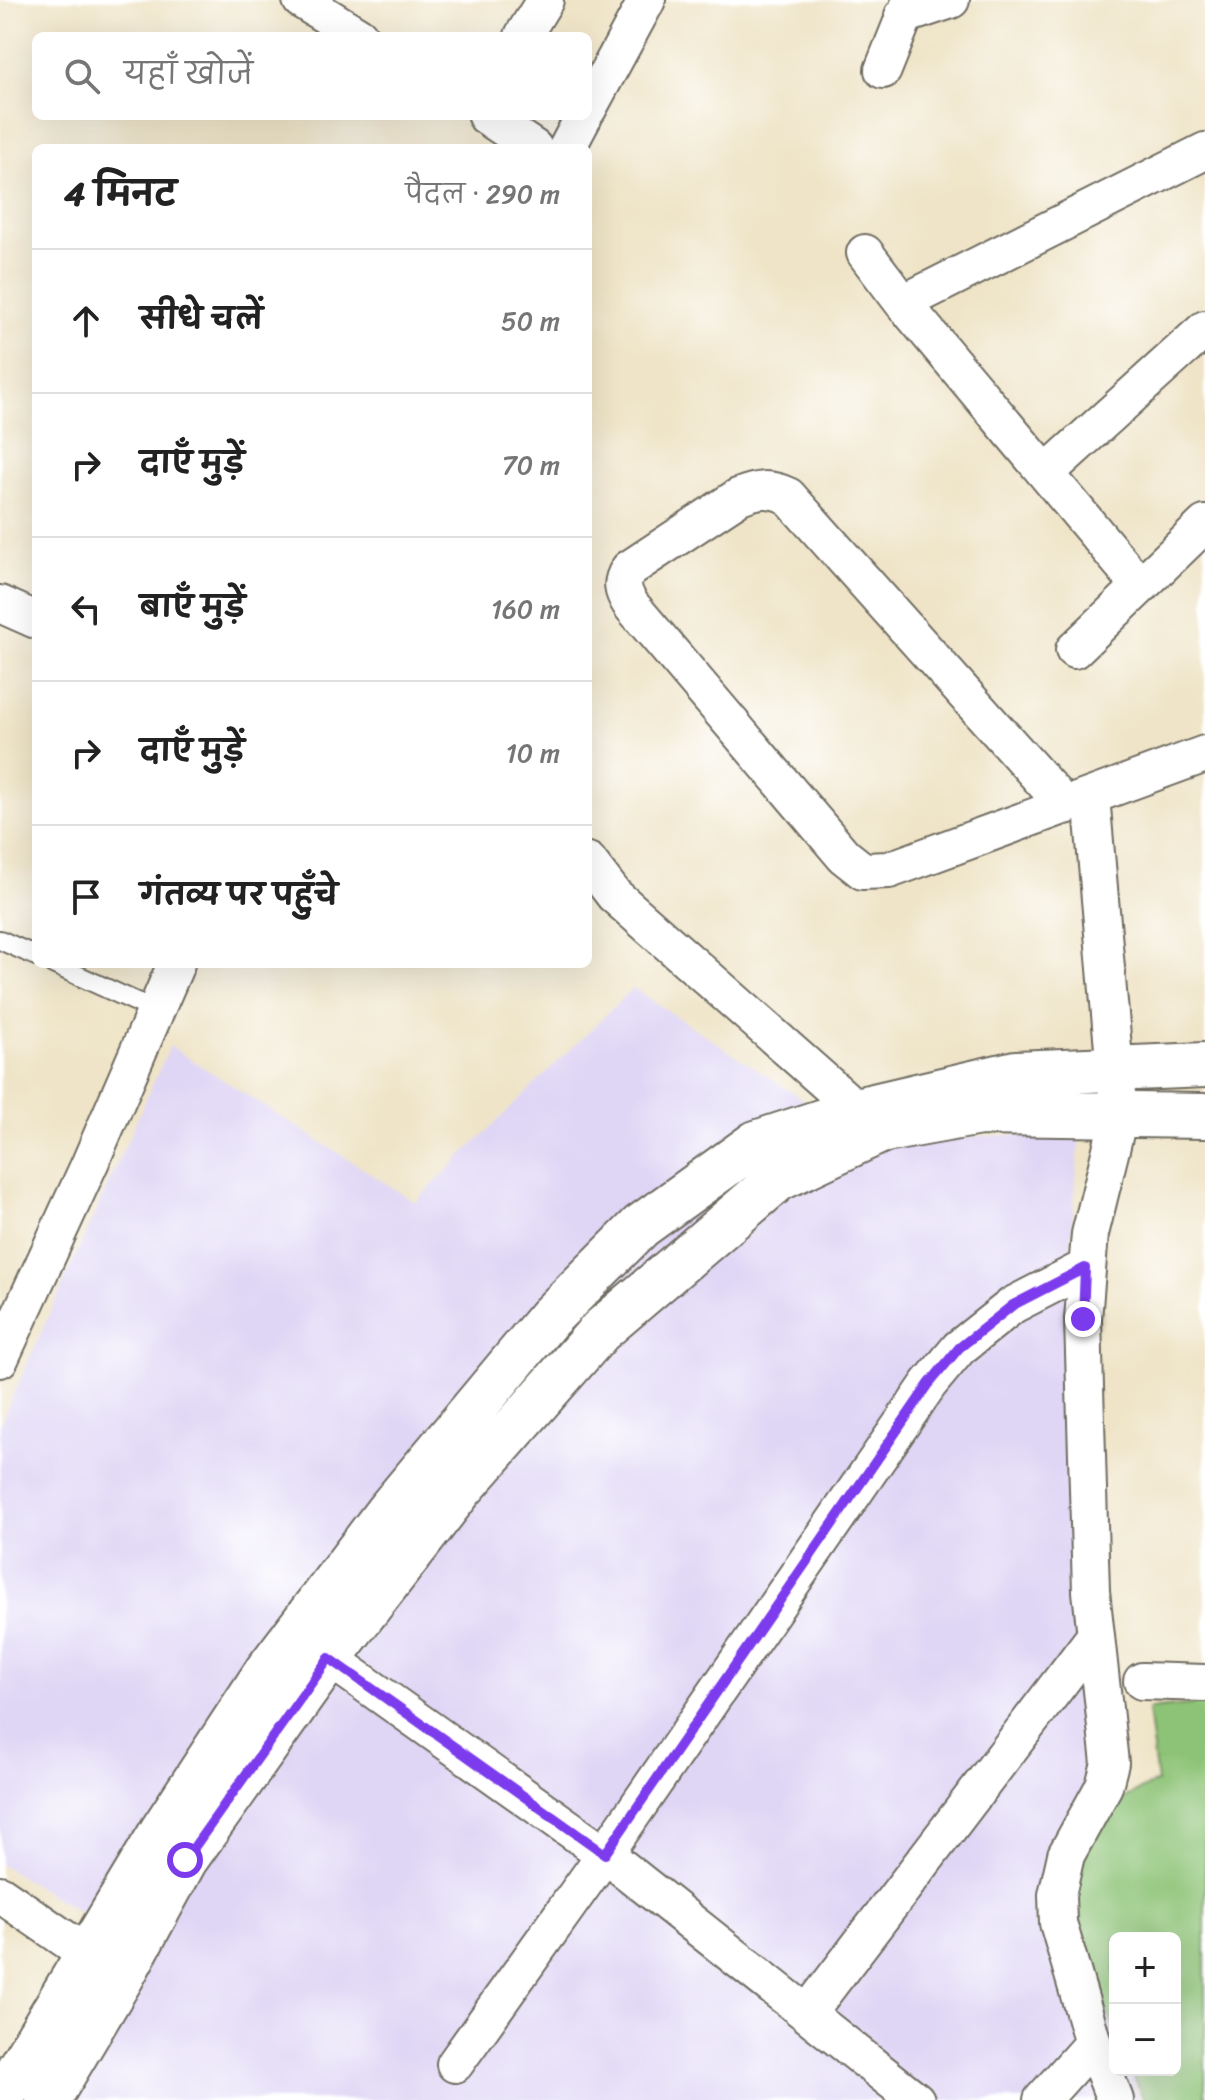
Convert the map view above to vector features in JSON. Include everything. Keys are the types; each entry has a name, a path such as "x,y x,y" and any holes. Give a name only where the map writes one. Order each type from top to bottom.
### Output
{"street":[{"path":"301,0 353,32"},
{"path":"525,32 545,0"},
{"path":"592,102 647,0"},
{"path":"883,70 907,8 951,0"},
{"path":"492,120 528,144"},
{"path":"569,144 582,120"},
{"path":"903,303 1205,151"},
{"path":"865,253 903,303 1140,586"},
{"path":"1046,473 1205,329"},
{"path":"1115,2100 1093,2043 1058,1923 1057,1895 1066,1855 1104,1786 1110,1763 1091,1591 1083,1349 1085,1268 1090,1234 1119,1117 1078,801 788,496 774,490 757,489 738,497 629,569 622,579 623,593 631,605 844,856 863,871 889,870 1078,801 1205,754"},
{"path":"1074,650 1205,524"},
{"path":"0,604 32,618"},
{"path":"592,866 614,895 869,1120"},
{"path":"0,1359 174,968"},
{"path":"48,2100 162,1831 267,1671 388,1511 555,1312 641,1226 756,1143 869,1120 1016,1073 1205,1065"},
{"path":"0,2100 185,1860 329,1658 460,1490 600,1331 778,1179 869,1120 980,1113 1205,1116"},
{"path":"455,2064 605,1854 939,1372 959,1348 1013,1305 1085,1268"},
{"path":"555,1312 589,1344"},
{"path":"807,2014 1096,1635"},
{"path":"329,1658 605,1854 916,2100"},
{"path":"1142,1681 1205,1683"},
{"path":"0,1894 104,1966"},
{"path":"1042,2100 1093,2043"}],"lane":[{"path":"0,940 32,954"},
{"path":"62,968 156,1011"}],"shaded area":[{"path":"633,988 865,1140 1080,1133 1068,1274 1090,1801 1111,1932 1109,2076 1134,2076 1138,2100 65,2100 148,1954 0,1864 0,1424 170,1046 415,1202"}],"green space":[{"path":"1205,1703 1205,2100 1144,2100 1134,2076 1181,2076 1181,1932 1109,1932 1109,2016 1096,1985 1071,1879 1073,1847 1126,1797 1157,1782 1148,1709"}],"route":[{"path":"185,1860 329,1658 605,1854 929,1384 959,1348 1013,1305 1085,1268 1083,1319"}]}
